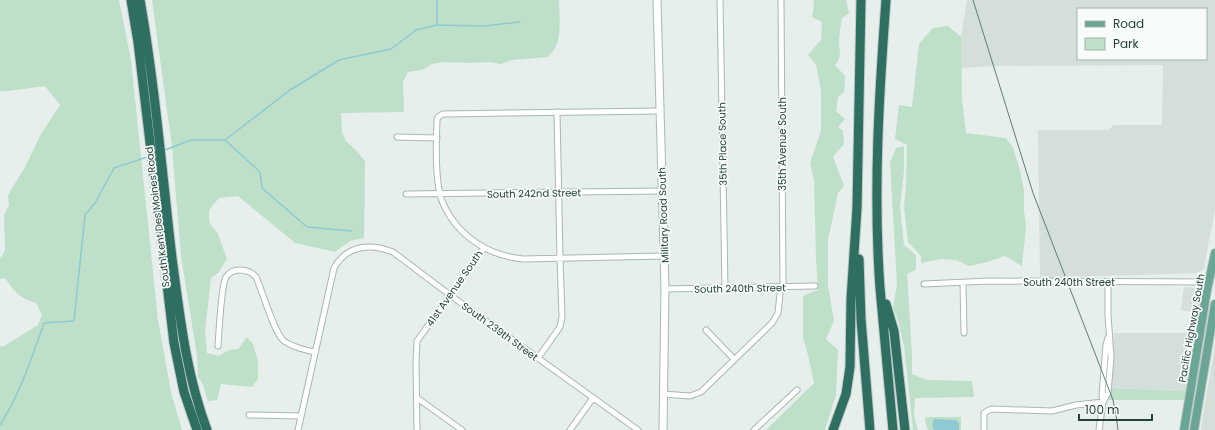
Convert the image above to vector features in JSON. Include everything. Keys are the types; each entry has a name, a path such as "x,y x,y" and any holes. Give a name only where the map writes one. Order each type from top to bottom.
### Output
{"highway":[{"name":"South Kent Des Moines Road","path":"130,0 138,42 174,342 184,392 197,430"},
{"name":"South Kent Des Moines Road","path":"140,0 156,114 183,343 193,388 207,430"},
{"path":"833,430 842,407 848,380 851,299 857,208 861,0"},
{"path":"886,0 880,93 878,187 880,288 893,430"},
{"path":"857,208 861,319 870,430"},
{"path":"880,288 894,331 905,430"}],"main road":[{"name":"Military Road South","path":"657,0 665,289 663,430"},
{"name":"Pacific Highway South","path":"1184,430 1212,282 1215,253"},
{"name":"Pacific Highway South","path":"1194,430 1215,304"}],"street":[{"name":"35th Place South","path":"720,0 725,288"},
{"name":"35th Avenue South","path":"781,0 783,287"},
{"path":"538,358 562,322 557,112 659,111"},
{"name":"41st Avenue South","path":"417,430 417,341 484,248 474,243 460,230 448,212 440,194 437,118 443,114 557,112"},
{"path":"397,137 437,138"},
{"name":"South 242nd Street","path":"406,194 662,191"},
{"name":"South 239th Street","path":"315,352 334,268 346,253 356,249 375,247 384,249 393,252 450,295 638,430"},
{"path":"484,248 500,255 516,258 664,256"},
{"path":"218,346 225,278 233,271 246,270 254,274 256,277 276,329 283,340 296,347 315,352 298,430"},
{"name":"South 240th Street","path":"924,284 989,281 1212,282"},
{"path":"1100,430 1103,402 1108,393 1111,351 1109,335 1108,282"},
{"path":"963,283 964,333"},
{"name":"South 240th Street","path":"665,289 815,286"},
{"path":"663,394 684,396 698,394 768,328 776,318 780,306 780,294"},
{"path":"706,330 734,359"},
{"path":"754,430 797,390"},
{"path":"417,398 462,430"},
{"path":"570,430 593,398"},
{"path":"984,430 984,413 991,409 1052,411 1076,405 1103,402"},
{"path":"248,415 301,416"}],"shaded area":[{"path":"967,0 1215,0 1215,208 1204,269 1197,273 1040,278 1038,130 1108,130 1114,125 1162,125 1163,65 995,66 961,68 961,37"},
{"path":"1184,287 1196,288 1201,291 1186,391 1111,388 1114,333 1189,333 1192,312 1181,310"},
{"path":"1215,346 1215,430 1201,430 1205,403"}],"green space":[{"path":"0,0 119,0 131,60 158,320 171,392 182,430 0,430 0,346 4,346 38,325 42,315 36,303 25,299 18,294 5,278 0,279 0,259 5,250 4,215 9,205 8,195 25,167 41,134 60,105 45,86 0,91"},
{"path":"152,0 559,0 560,30 556,45 548,57 512,60 501,64 491,62 443,62 432,64 422,70 408,72 403,82 404,112 341,113 342,132 346,141 365,161 364,238 350,241 335,252 295,243 238,196 219,198 209,210 209,222 218,234 227,259 218,273 211,278 205,331 207,353 218,356 229,350 238,349 247,337 253,344 258,361 258,379 252,387 221,384 217,400 208,401 203,385 198,377 197,356 181,256 172,147"},
{"path":"813,0 846,0 849,13 842,18 839,38 840,56 835,65 845,76 844,92 838,97 836,111 845,119 838,127 843,131 844,144 833,157 844,186 838,193 828,240 828,285 834,321 826,339 838,350 836,395 825,430 766,430 814,383 803,337 803,296 818,290 814,180 810,163 821,131 821,91 816,65 808,55 821,40 822,22 812,17 814,5"},
{"path":"948,26 961,37 962,99 966,133 1006,138 1013,148 1024,190 1026,227 1022,266 1005,256 969,266 956,260 941,259 921,263 921,256 908,242 904,207 907,145 895,139 899,105 912,107 919,44 933,28"},
{"path":"904,146 904,171 900,207 904,245 916,255 916,270 907,274 912,374 927,380 972,381 974,397 915,398 914,415 918,430 913,430 904,346 898,320 893,308 897,284 890,162 896,148"},
{"path":"1111,388 1186,391 1184,400 1109,400"},
{"path":"926,417 961,417 961,430 928,430 925,421"}],"water":[{"path":"934,419 956,420 959,423 959,430 934,430 932,424"}],"waterway":[{"path":"437,0 437,25"},
{"path":"165,150 191,140 225,140 290,90 339,60 391,49 416,30 437,25 484,26 520,22"},
{"path":"225,140 260,172 262,188 307,227 352,231"},
{"path":"0,425 20,388 44,323 74,321 85,215 95,203 114,168 147,157"}],"tram line":[{"path":"973,0 1033,193 1113,400 1118,430"}]}
